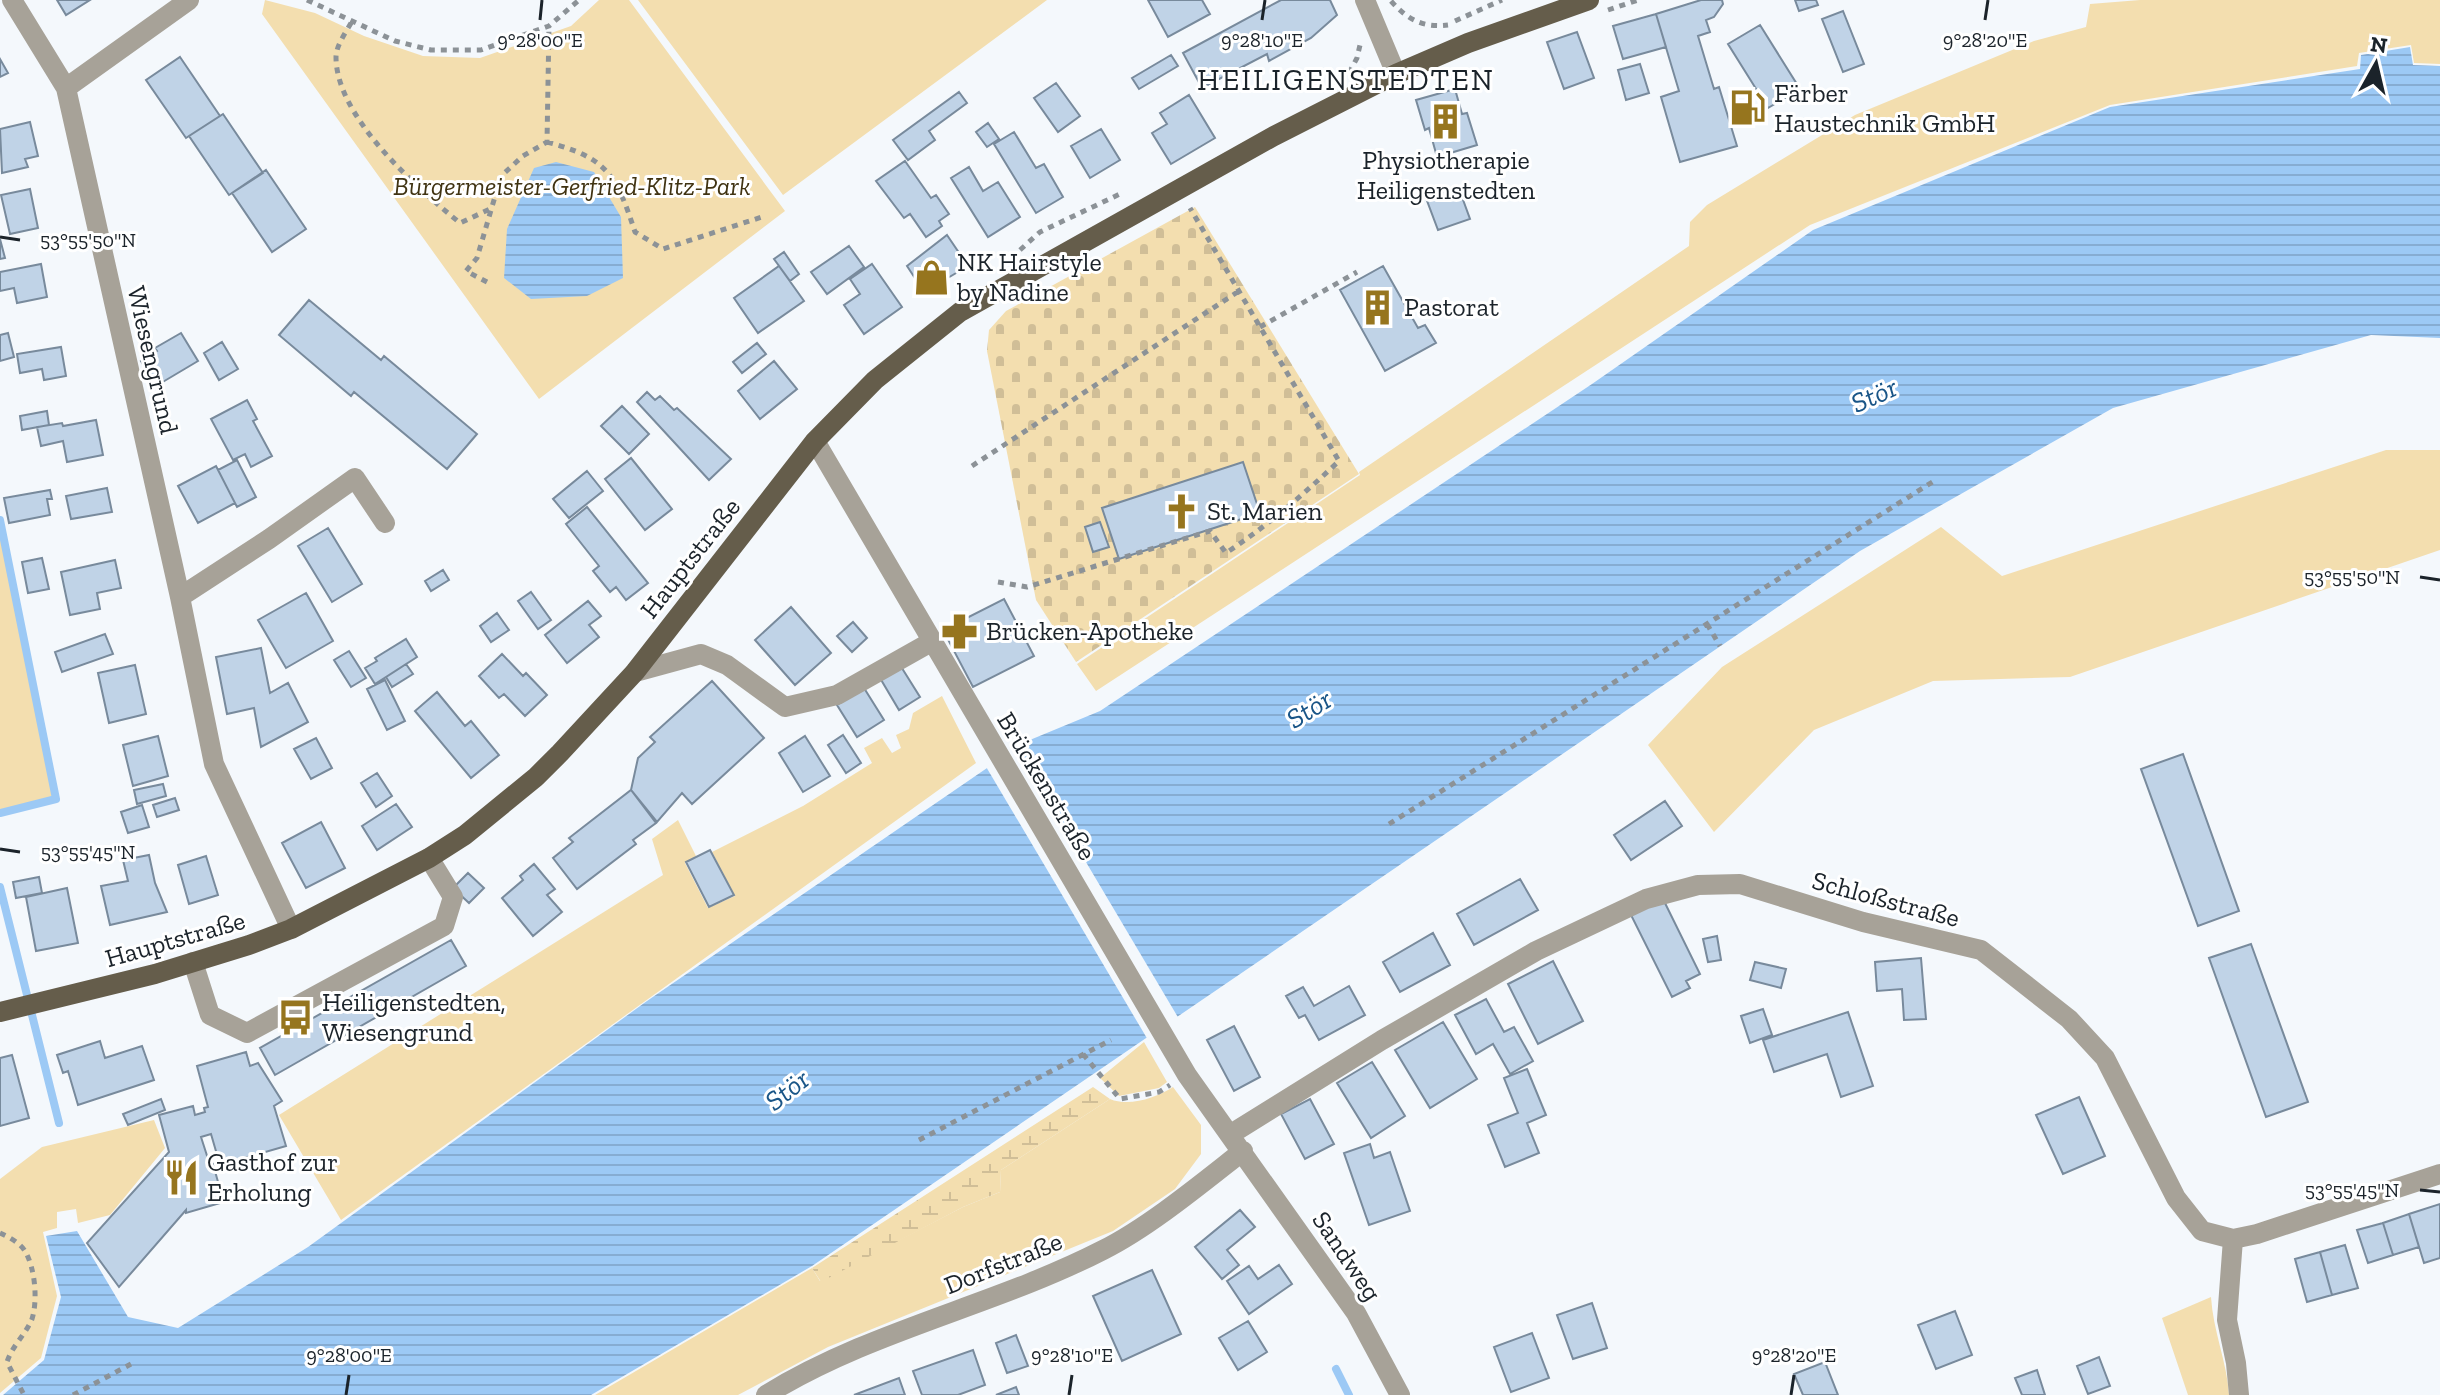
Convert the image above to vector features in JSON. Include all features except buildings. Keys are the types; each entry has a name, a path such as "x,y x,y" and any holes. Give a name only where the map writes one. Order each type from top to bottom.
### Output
{"main road":[{"name":"Hauptstraße","path":"5,1011 193,962 291,929 429,858 465,835 542,771 635,672 815,441 875,380 960,312 1274,136 1396,74 1468,43 1589,0"}],"street":[{"name":"Wiesengrund","path":"12,0 66,88 180,597 214,764 291,929"},
{"path":"66,88 189,0"},
{"path":"1365,0 1396,74"},
{"name":"Brückenstraße","path":"815,441 1183,1068 1243,1151"},
{"path":"180,597 355,478 385,523"},
{"path":"635,672 701,654 727,665 785,707 837,695 931,642"},
{"path":"193,962 210,1015 247,1033 444,926 453,897 429,858"},
{"name":"Schloßstraße","path":"1231,1134 1382,1040 1536,951 1646,899 1698,885 1740,884 1863,922 1981,950 2082,1031 2105,1058 2154,1157 2187,1214 2202,1231 2233,1239"},
{"name":"Dorfstraße","path":"766,1395 870,1343 1042,1277 1105,1249 1243,1151"},
{"name":"Sandweg","path":"1243,1151 1356,1313 1400,1395"},
{"path":"2239,1395 2227,1320 2233,1239 2257,1234 2440,1174"}],"path":[{"path":"307,0 395,41 431,50 481,50 549,26 579,0"},
{"path":"1391,0 1403,15"},
{"path":"1449,25 1475,10 1502,0"},
{"path":"351,23 335,54 342,92 383,152 427,196 460,223 491,209"},
{"path":"547,142 549,26"},
{"path":"487,282 466,271 477,258 501,176 523,156 547,142 576,150 607,169 626,203 635,232 663,249 765,216"},
{"path":"998,582 1027,587 1210,531 1226,553 1255,534 1339,461 1179,190"},
{"path":"1260,327 1357,272"},
{"path":"972,466 1239,291"},
{"path":"1389,824 1934,481"},
{"path":"1707,624 1720,646"},
{"path":"919,1140 1111,1040"},
{"path":"1083,1054 1120,1099 1159,1092 1183,1068"},
{"path":"0,1233 10,1237 25,1251 33,1275 35,1298 32,1318 7,1362 24,1395"},
{"path":"73,1395 131,1364"}],"green space":[{"name":"Bürgermeister-Gerfried-Klitz-Park","path":"265,0 315,13 364,36 423,56 480,58 571,26 599,0 629,0 785,211 539,399 262,14"},
{"path":"638,0 1047,0 783,195"},
{"path":"2140,0 2440,0 2440,64 2414,63 2411,45 2359,53 2357,66 2110,105 1810,225 1096,691 1077,664 1360,475 1359,472 1689,246 1690,222 1707,205 1855,115 2034,41 2086,27 2090,4"},
{"path":"1195,207 1359,474 1076,662 1036,600 987,351 989,330 1006,311"},
{"path":"2386,450 2440,450 2440,550 2070,677 1933,681 1814,730 1714,832 1648,745 1722,667 1941,527 2002,576"},
{"path":"0,533 53,797 0,810"},
{"path":"942,696 976,763 341,1220 279,1115 663,875 652,839 678,820 696,856 685,863 708,908 735,896 712,852 803,806 872,763 864,748 882,738 892,753 901,748 896,735 909,729 913,713"},
{"path":"1144,1042 1167,1082 1159,1088 1119,1096 1100,1078"},
{"path":"1093,1087 1110,1099 1001,1170 1000,1192 963,1207 821,1282 812,1268"},
{"path":"1173,1087 1201,1125 1201,1154 1175,1189 1113,1231 828,1347 738,1395 595,1395 812,1268 820,1281 963,1207 1000,1192 1001,1170 1110,1099 1125,1102 1142,1100"},
{"path":"154,1120 165,1148 110,1215 78,1223 76,1209 57,1212 57,1228 43,1232 57,1296 41,1358 0,1393 0,1179 42,1147"},
{"path":"2211,1297 2229,1395 2188,1395 2162,1318"}],"water":[{"name":"Stör","path":"2410,47 2413,65 2440,66 2440,338 2371,335 2113,408 1860,551 812,1266 591,1395 3,1395 44,1360 61,1297 46,1236 77,1231 128,1317 178,1328 308,1247 647,1001 1025,742 1100,711 1592,384 1813,230 2110,107 2360,69 2361,55"},
{"path":"556,162 594,172 621,217 623,278 587,296 531,299 504,278 507,229 534,168"}],"pier":[{"path":"1016,744 1179,1019 1148,1040 985,765"}],"waterway":[{"path":"0,520 56,799 0,813"},
{"path":"0,887 59,1123"},
{"path":"1336,1369 1349,1395"}],"place":[{"name":"Färber Haustechnik GmbH","path":"1748,108"},
{"name":"Physiotherapie Heiligenstedten","path":"1446,121"},
{"name":"NK Hairstyle by Nadine","path":"931,277"},
{"name":"Pastorat","path":"1378,307"},
{"name":"St. Marien","path":"1181,511"},
{"name":"Brücken-Apotheke","path":"960,631"},
{"name":"Heiligenstedten, Wiesengrund","path":"296,1017"},
{"name":"Gasthof zur Erholung","path":"181,1177"}],"district":[{"name":"HEILIGENSTEDTEN","path":"1346,80"}]}
